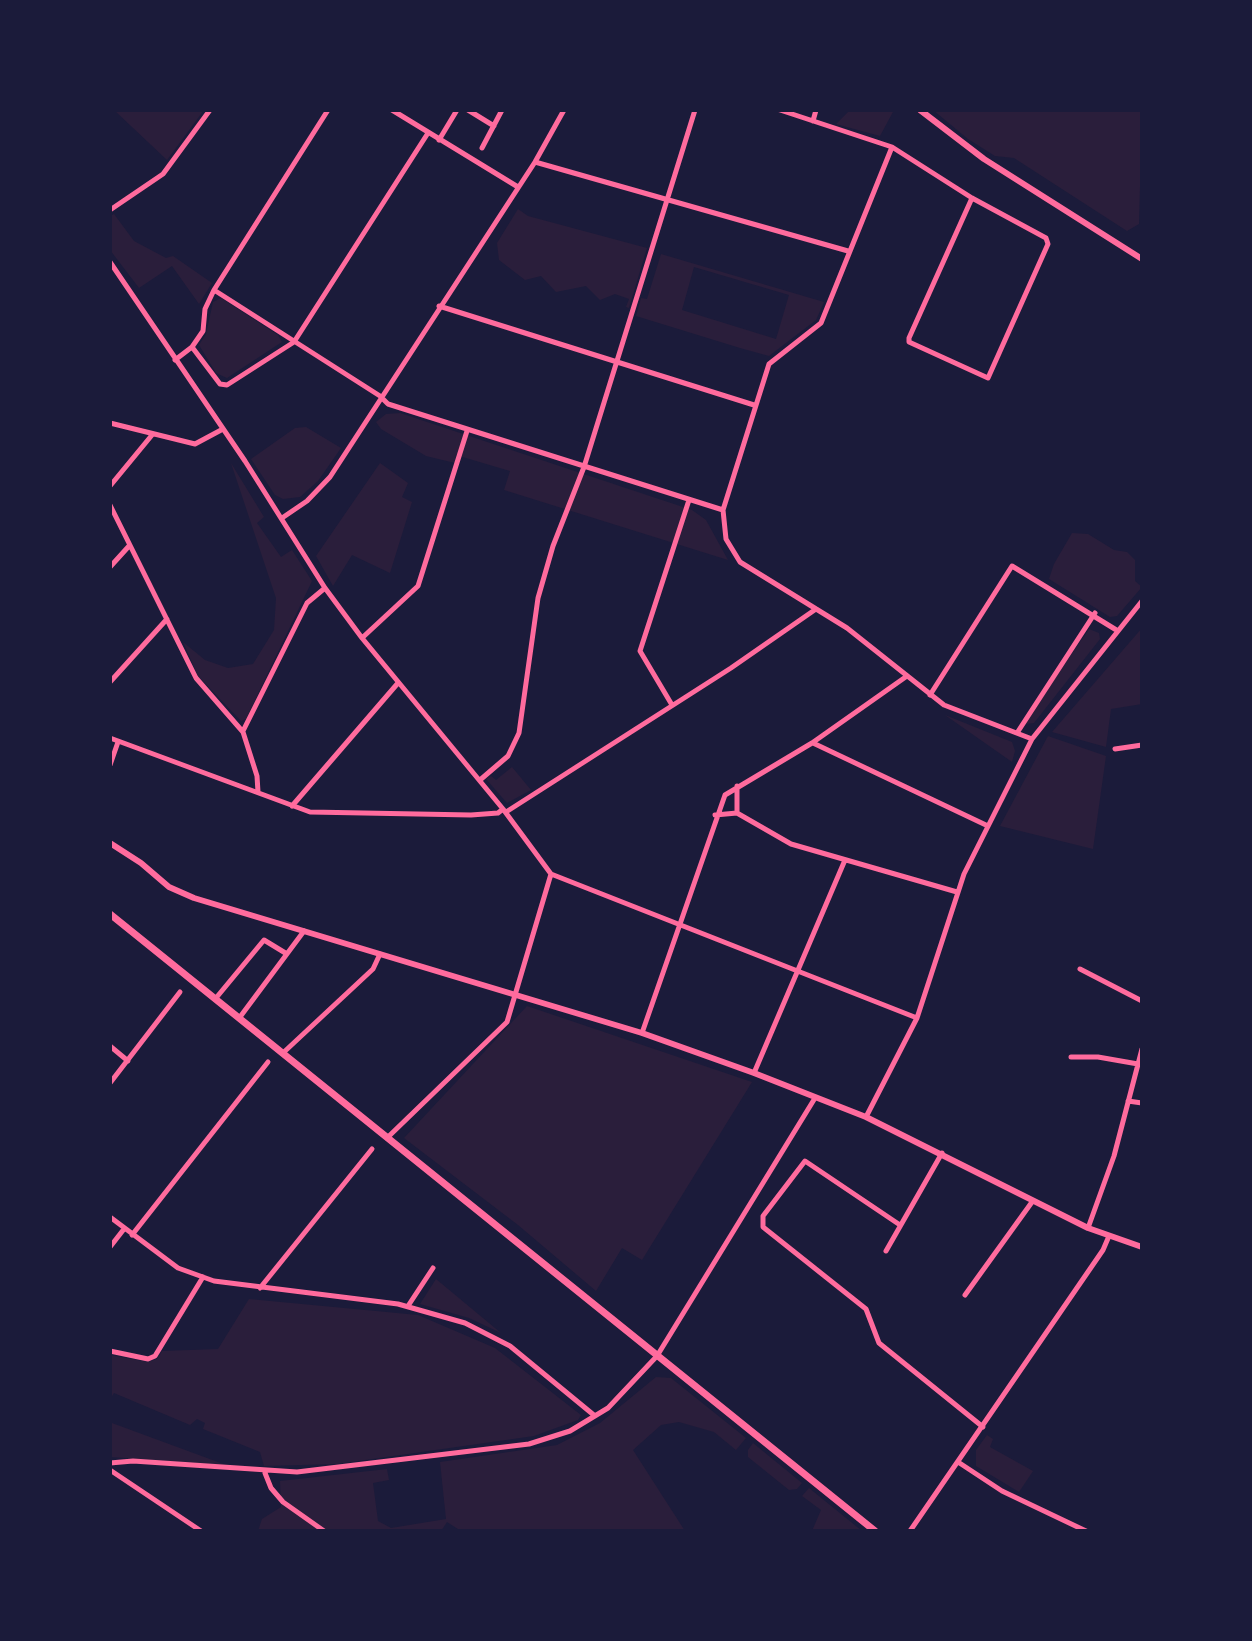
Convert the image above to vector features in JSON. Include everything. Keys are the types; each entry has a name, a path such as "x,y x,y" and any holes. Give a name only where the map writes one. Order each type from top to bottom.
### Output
{"main road":[{"path":"110,914 875,1531"}],"street":[{"path":"110,210 163,174 210,110"},
{"path":"175,360 192,347 203,331 205,309 214,290 328,110"},
{"path":"392,110 518,187"},
{"path":"439,140 457,110"},
{"path":"468,110 494,126"},
{"path":"482,148 502,110"},
{"path":"282,518 307,501 330,477 535,162 564,110"},
{"path":"480,780 508,756 519,733 538,598 553,546 584,467 618,363 695,110"},
{"path":"780,110 892,147 972,198 1046,238 1048,244 988,378 909,342 972,198"},
{"path":"813,121 816,110"},
{"path":"920,110 984,159 1142,259"},
{"path":"192,347 220,384 227,385 294,342 428,133"},
{"path":"892,147 821,323 769,364 723,510 726,539 740,562 871,645 930,695 962,714 1032,739"},
{"path":"535,162 848,251"},
{"path":"110,262 282,518 325,588 398,683 505,810 551,874 917,1018"},
{"path":"214,290 388,404 723,510"},
{"path":"439,306 754,405"},
{"path":"110,423 195,444 223,429"},
{"path":"362,638 418,586 467,431"},
{"path":"110,486 152,435"},
{"path":"672,705 640,651 689,500"},
{"path":"110,505 129,546 148,575 196,678 243,732 257,776 258,792"},
{"path":"110,567 129,546"},
{"path":"930,695 1012,566 1095,613 1118,631"},
{"path":"243,732 307,603 325,588"},
{"path":"866,1117 917,1018 957,892 1032,739 1142,601"},
{"path":"110,738 319,814 479,815 505,810 672,705 816,609"},
{"path":"1017,733 1095,613"},
{"path":"110,682 167,619"},
{"path":"642,1033 715,815 725,795 812,743 907,676"},
{"path":"292,806 398,683"},
{"path":"110,765 118,742"},
{"path":"812,743 988,826"},
{"path":"1115,749 1142,745"},
{"path":"737,786 737,813"},
{"path":"715,815 737,813 791,844 957,892"},
{"path":"110,843 169,887 194,898 642,1033 754,1073 866,1117 942,1153 1032,1202 1088,1228 1142,1247"},
{"path":"754,1073 845,860"},
{"path":"387,1138 507,1022 551,874"},
{"path":"240,1017 304,931"},
{"path":"216,998 264,940 287,954"},
{"path":"284,1052 373,969 380,953"},
{"path":"1080,969 1142,1001"},
{"path":"110,1083 180,992"},
{"path":"110,1046 128,1061"},
{"path":"1088,1228 1114,1156 1142,1049"},
{"path":"1071,1057 1098,1057 1138,1064"},
{"path":"132,1235 268,1062"},
{"path":"110,1463 146,1461 265,1473 336,1469 529,1444 570,1431 625,1392 657,1356 815,1098"},
{"path":"1128,1101 1142,1103"},
{"path":"260,1288 372,1149"},
{"path":"886,1251 942,1153"},
{"path":"900,1225 805,1161 763,1216 763,1227 866,1309 879,1343 983,1427"},
{"path":"965,1295 1032,1202"},
{"path":"110,1217 178,1268 203,1277 260,1288 408,1306 465,1323 510,1346 595,1416"},
{"path":"110,1247 124,1228"},
{"path":"910,1531 1103,1250 1109,1236"},
{"path":"408,1306 433,1268"},
{"path":"110,1351 148,1359 155,1356 203,1277"},
{"path":"958,1462 1002,1491 1086,1531"},
{"path":"110,1470 201,1531"},
{"path":"265,1473 271,1488 283,1502 324,1531"}],"shaded area":[{"path":"114,110 204,110 167,160"},
{"path":"850,110 894,110 880,136 836,124"},
{"path":"933,110 1142,110 1139,224 1127,231 1014,158 995,156 968,139"},
{"path":"518,209 528,216 647,248 629,308 626,307 629,299 615,294 600,300 586,286 556,292 541,276 525,280 499,260 497,243"},
{"path":"114,214 134,241 166,258 173,256 212,283 199,304 172,266 139,288 110,250 110,216"},
{"path":"661,254 824,302 816,320 769,356 636,316 641,298 647,299","holes":["694,267 789,295 776,339 682,310"]},
{"path":"221,298 278,335 282,342 227,378 216,373 199,345 206,334 213,302"},
{"path":"400,413 692,510 706,520 728,560 504,490 510,471 456,455 455,463 426,456 381,429 376,422 386,414"},
{"path":"306,427 341,448 318,481 300,497 283,499 275,495 251,459 295,428"},
{"path":"231,463 264,517 257,523 281,557 292,550 312,581 246,719 241,721 198,676 183,642 205,660 228,668 253,664 274,630 276,598"},
{"path":"380,463 408,483 402,497 412,502 390,573 352,555 333,586 316,556"},
{"path":"1072,533 1088,534 1114,550 1127,552 1135,560 1135,581 1142,587 1117,616 1110,617 1049,579"},
{"path":"1142,628 1142,704 1111,709 1106,747 1052,732"},
{"path":"1089,629 1099,633 1100,639 1034,723 1026,724 1025,721"},
{"path":"945,715 1012,742 1015,751 1012,762"},
{"path":"1048,736 1106,756 1093,849 1000,826"},
{"path":"512,767 531,790 507,803 486,779 491,776 496,780"},
{"path":"527,1006 752,1082 642,1260 622,1248 596,1291 518,1225 404,1138"},
{"path":"436,1279 501,1333 469,1318 420,1304"},
{"path":"249,1299 418,1315 495,1348 581,1415 578,1420 534,1436 337,1464 264,1466 260,1452 203,1429 205,1423 197,1419 190,1425 114,1393 110,1399 110,1355 148,1362 157,1359 162,1351 218,1349"},
{"path":"656,1377 671,1378 746,1438 736,1450 714,1432 679,1422 661,1425 633,1450 685,1531 461,1531 447,1522 441,1531 258,1531 262,1519 281,1507 280,1481 387,1469 389,1480 373,1483 378,1521 391,1528 446,1519 440,1462 557,1445 600,1423"},
{"path":"112,1423 226,1465 110,1457"},
{"path":"987,1435 993,1439 990,1447 1033,1471 1019,1492 976,1466 976,1450"},
{"path":"753,1443 802,1483 797,1489 789,1490 748,1457"},
{"path":"809,1488 862,1531 812,1531 821,1510 802,1496"}]}
